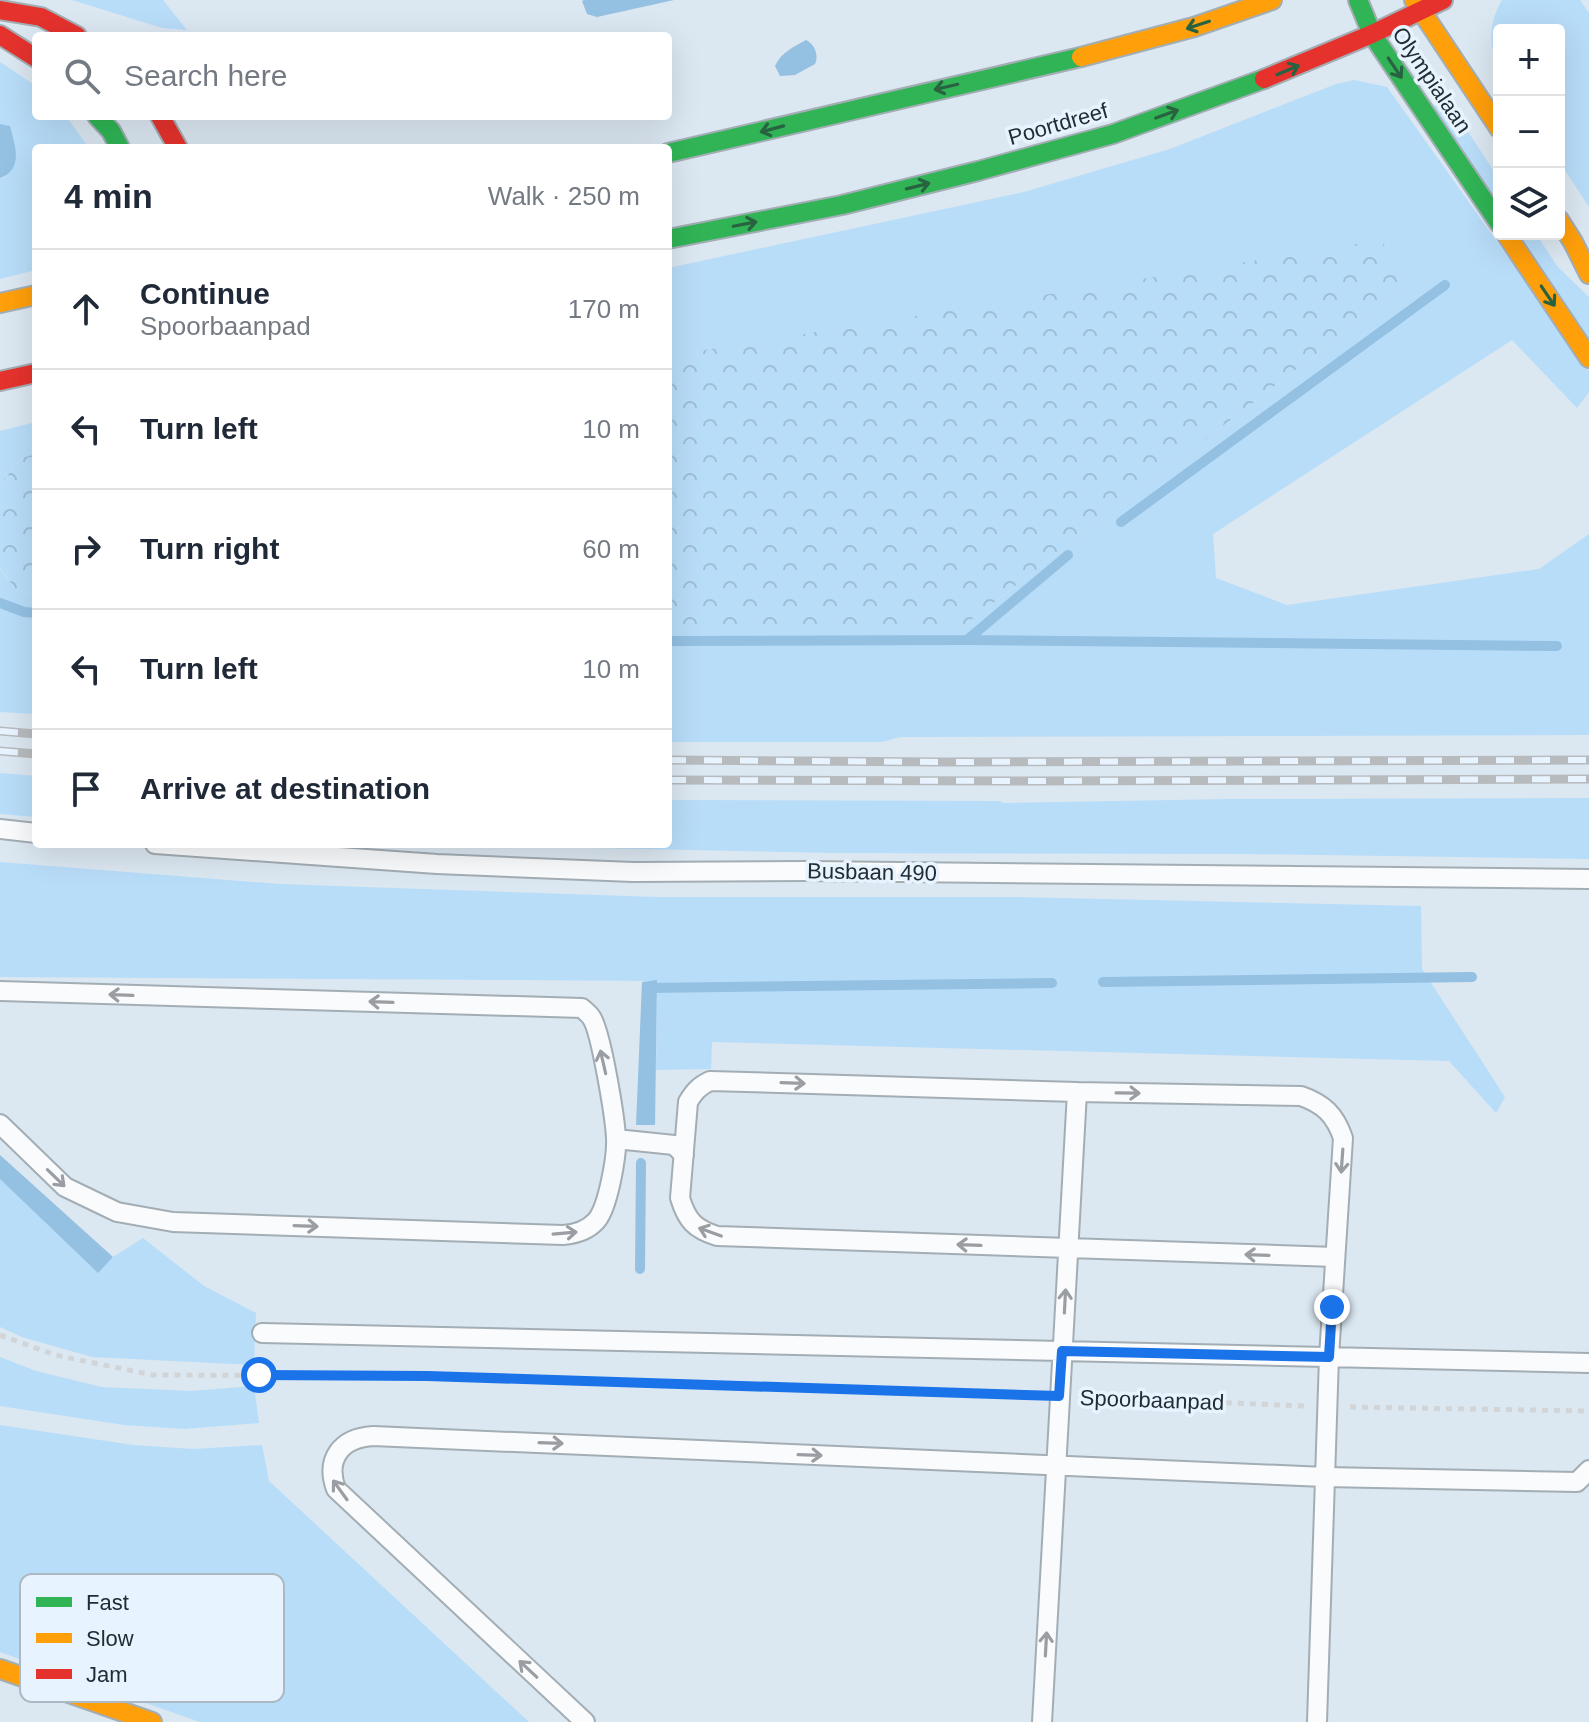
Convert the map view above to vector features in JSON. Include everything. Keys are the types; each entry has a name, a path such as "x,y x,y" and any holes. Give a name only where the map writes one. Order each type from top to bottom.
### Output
{"main road":[{"path":"672,152 1191,28 1272,0"},
{"name":"Olympialaan","path":"1358,0 1372,34 1493,214"},
{"name":"Poortdreef","path":"672,238 842,205 1113,134 1281,73 1372,34 1418,5 1443,0"},
{"name":"Olympialaan","path":"1418,5 1493,119"},
{"path":"0,10 41,17 69,32"},
{"path":"0,35 32,55"},
{"path":"101,120 118,144"},
{"path":"162,120 176,144"},
{"path":"1565,229 1589,274"},
{"path":"1510,240 1589,358"},
{"path":"0,303 32,296"},
{"path":"0,381 32,374"},
{"path":"0,1669 20,1676"},
{"path":"95,1702 152,1722"}],"lane":[{"path":"0,829 32,833"},
{"name":"Busbaan 490","path":"211,848 437,864 633,872 838,871 1589,879"},
{"path":"0,991 582,1008 593,1018 616,1139 603,1210 587,1229 563,1235 173,1222 117,1212 65,1187 0,1124"},
{"path":"1317,1722 1329,1357 1343,1138 1329,1110 1301,1096 720,1080 700,1086 688,1102 680,1198 684,1212 692,1223 704,1232 717,1236 1335,1257"},
{"path":"1042,1722 1077,1092"},
{"path":"616,1139 674,1145 684,1155"},
{"path":"262,1333 1589,1363"},
{"path":"585,1722 336,1489 332,1467 342,1447 361,1436 373,1436 1325,1477 1577,1482 1589,1470"}],"path":[{"name":"Spoorbaanpad","path":"0,1335 55,1355 153,1375 427,1376 1328,1407 1589,1411"}],"green space":[{"path":"72,0 163,0 187,30 162,28"},
{"path":"1502,0 1580,0 1589,13 1589,207 1565,170 1565,24 1494,24"},
{"path":"0,62 32,83 32,120 69,120 86,144 32,144 32,271 0,279 0,178 5,177 10,126 0,124"},
{"path":"1354,80 1387,87 1589,371 1589,392 1577,408 1512,340 1213,534 1216,578 1287,605 1539,569 1589,534 1589,735 901,737 882,742 672,742 672,627 962,627 1403,287 672,356 672,267 1024,192 1170,149 1336,84"},
{"path":"1446,98 1493,170 1493,197 1434,106"},
{"path":"1382,240 1403,287 962,627 672,627 672,355"},
{"path":"1522,240 1540,240 1557,266 1589,297 1589,341"},
{"path":"32,423 32,455 21,458 0,485 0,431"},
{"path":"32,455 32,595 16,590 0,568 0,485 21,458"},
{"path":"0,569 16,590 32,595 32,714 0,712"},
{"path":"0,773 32,776 32,817 0,814"},
{"path":"1589,798 1589,859 594,848 672,848 672,800 1004,803"},
{"path":"0,862 279,884 656,897 1015,897 1421,906 1422,969 1505,1097 1496,1113 1449,1061 712,1042 711,1069 656,1070 657,981 0,977"},
{"path":"0,1179 97,1272 113,1257 143,1238 204,1286 256,1313 254,1365 92,1357 22,1337 0,1327"},
{"path":"0,1357 36,1371 102,1387 191,1391 254,1386 259,1423 184,1429 124,1425 0,1406"},
{"path":"0,1425 133,1445 193,1449 262,1445 269,1481 529,1722 200,1722 143,1702 284,1702 284,1574 20,1574 20,1659 0,1652"}],"shaded area":[{"path":"584,0 674,0 597,17 587,14"},
{"path":"806,40 815,50 815,64 795,75 780,76 775,66 778,61 788,50"},
{"path":"0,124 10,126 16,156 12,169 0,178"},
{"path":"657,980 655,1125 636,1125 642,982"},
{"path":"0,1155 113,1257 98,1273 0,1179"}],"waterway":[{"path":"1121,522 1445,285"},
{"path":"967,640 1068,555"},
{"path":"0,603 32,613"},
{"path":"672,641 967,640 1557,646"},
{"path":"1103,982 1472,977"},
{"path":"647,988 1052,983"},
{"path":"640,1269 641,1163"}],"railway":[{"path":"0,731 32,734"},
{"path":"0,751 32,754"},
{"path":"672,760 1589,760"},
{"path":"672,780 1589,779"}],"traffic: fast":[{"path":"1358,0 1372,34 1493,214"},
{"path":"672,152 1081,57"},
{"path":"672,238 842,205 978,171 1113,134 1264,79"},
{"path":"101,120 118,144"}],"traffic: slow":[{"path":"1081,57 1194,27 1272,0"},
{"path":"1414,0 1493,119"},
{"path":"1565,229 1589,274"},
{"path":"1510,240 1589,358"},
{"path":"0,303 32,296"},
{"path":"0,1669 20,1676"},
{"path":"95,1702 152,1722"}],"traffic: jam":[{"path":"1264,79 1372,34 1443,0"},
{"path":"0,10 41,17 69,32"},
{"path":"0,35 32,55"},
{"path":"162,120 176,144"},
{"path":"0,381 32,374"}],"route":[{"path":"259,1375 427,1376 1059,1396 1062,1351 1329,1357 1332,1307"}]}
